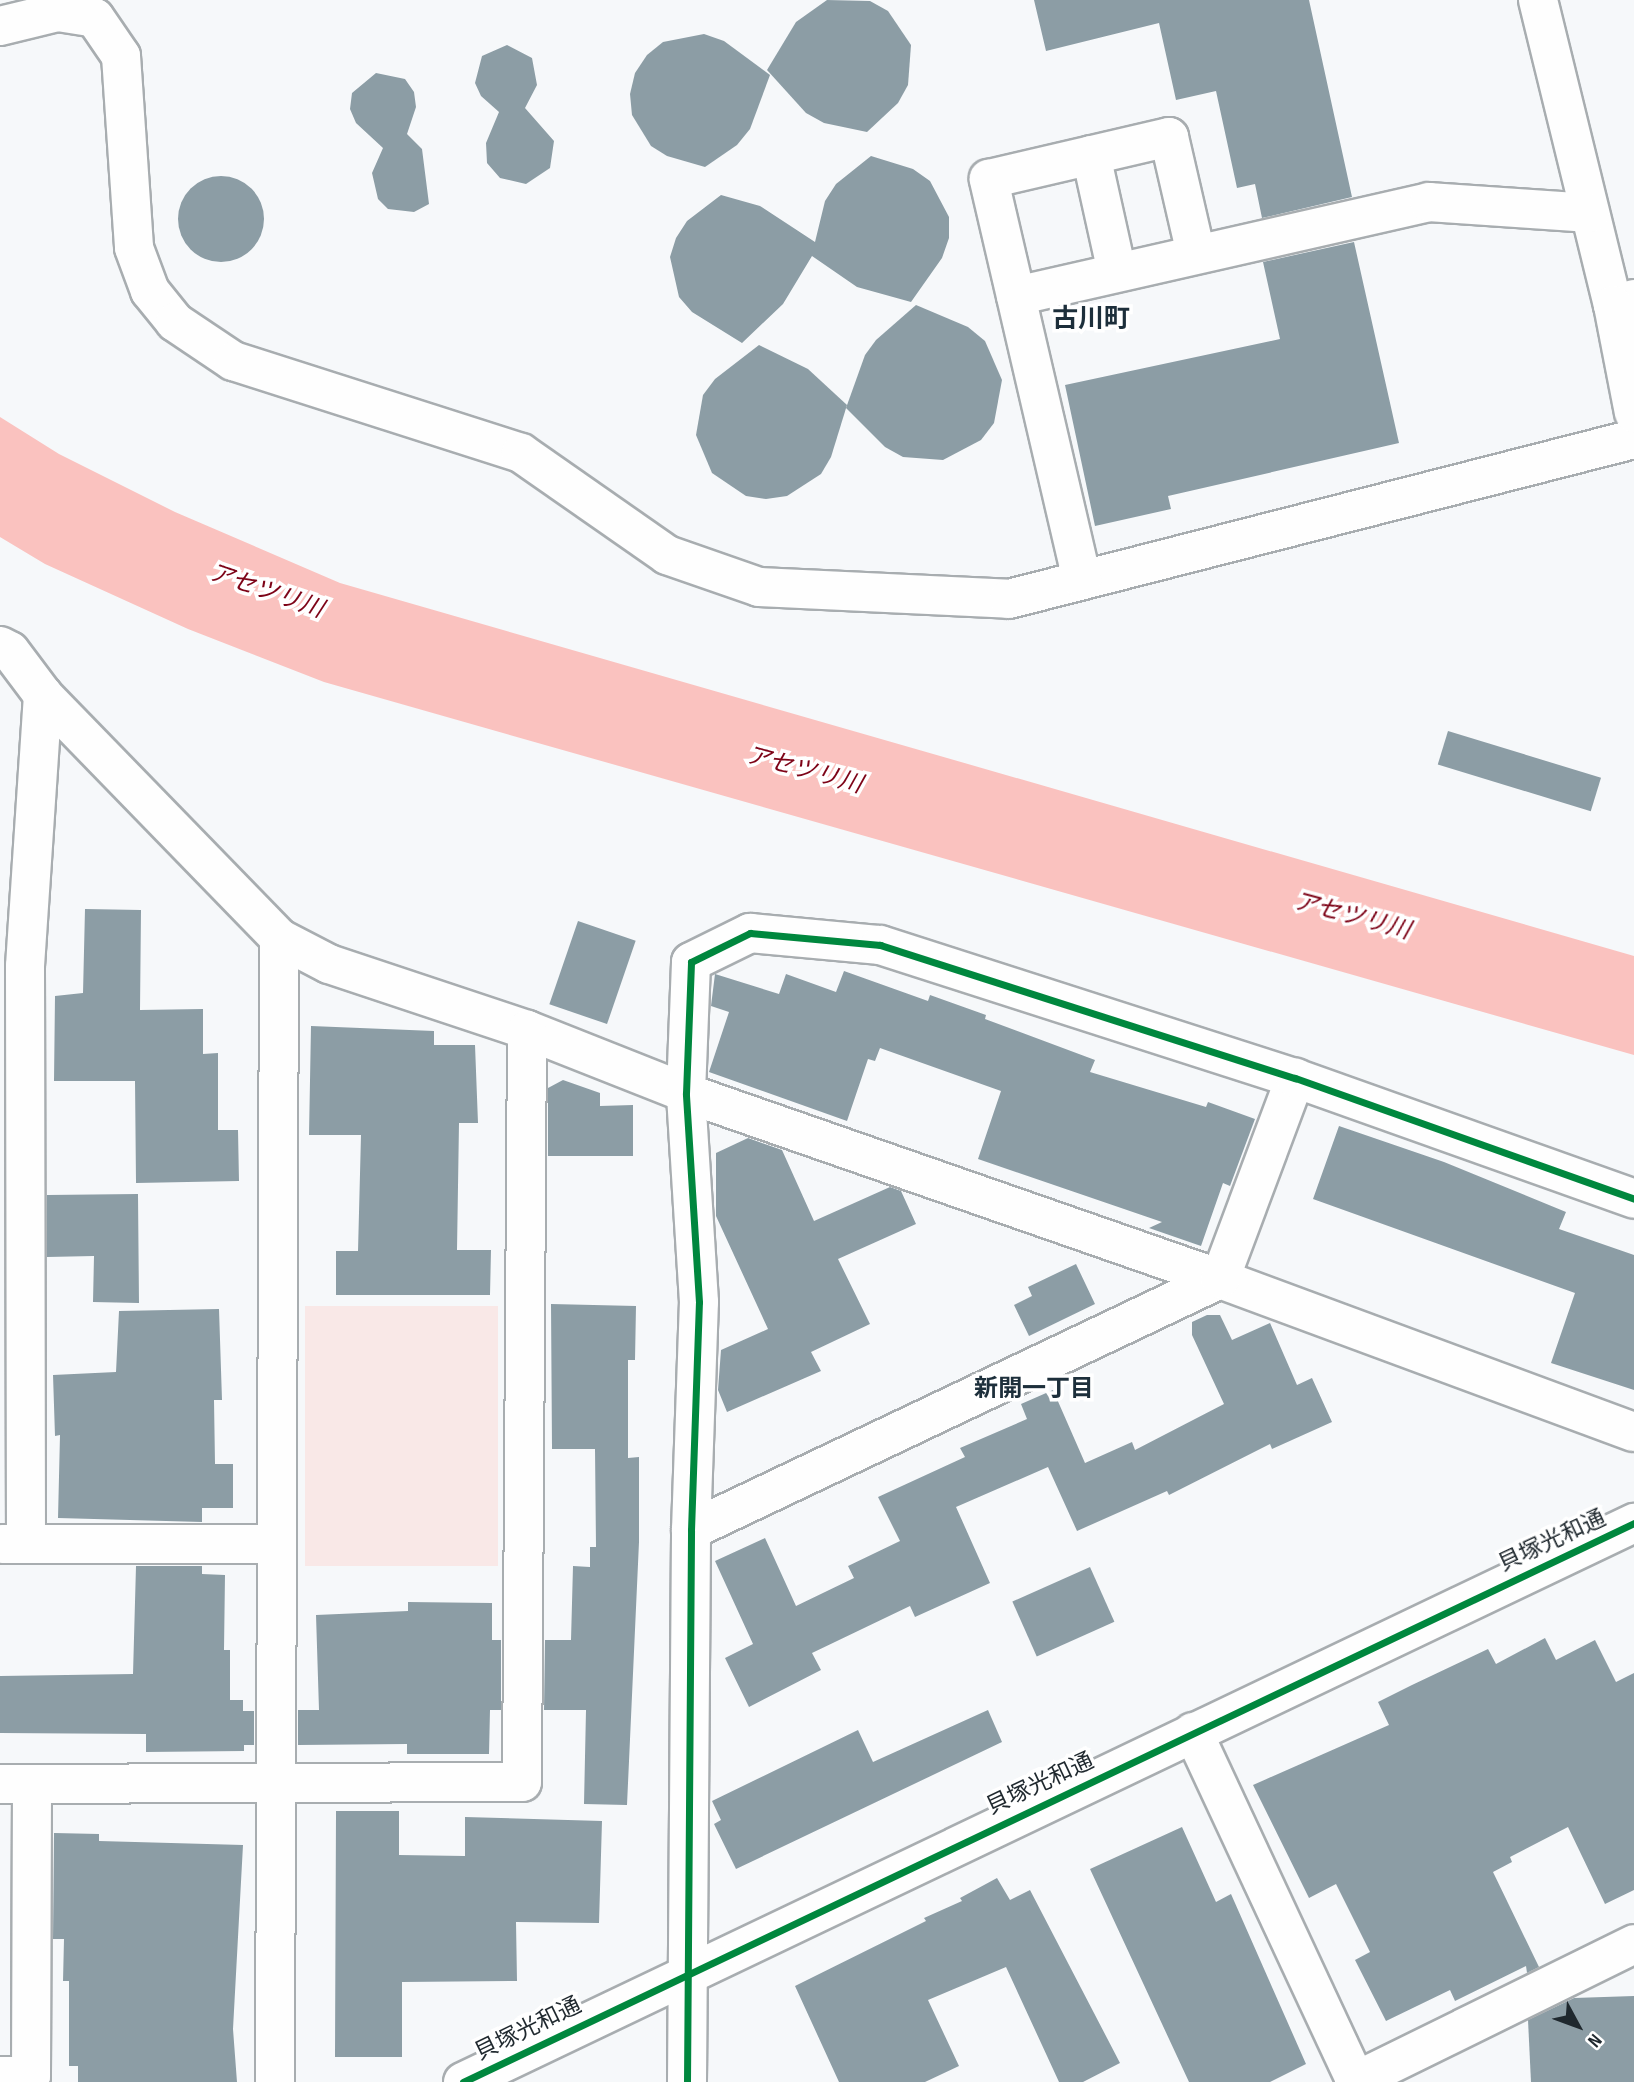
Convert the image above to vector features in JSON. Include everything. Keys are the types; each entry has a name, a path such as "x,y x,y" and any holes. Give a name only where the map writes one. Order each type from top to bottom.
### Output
{"street":[{"path":"1538,0 1590,213 1624,302 1634,412"},
{"path":"0,26 58,12 95,18 121,56 134,248 150,290 175,322 233,361 522,453 667,555 759,587 1009,599 1634,439"},
{"path":"1082,580 989,178 1169,137 1196,254"},
{"path":"1091,155 1118,272"},
{"path":"1016,296 1429,202 1590,213"},
{"path":"0,646 10,651 43,695 279,937 329,964 527,1030 686,1093 1220,1279 1634,1432"},
{"path":"43,695 13,964 13,1543 276,1544"},
{"path":"687,2082 691,1530 699,1302 686,1093 691,962 750,933 880,945 1296,1078 1634,1199"},
{"path":"275,2082 279,937"},
{"path":"0,2076 31,2076 16,1784 522,1782 527,1030"},
{"path":"691,1530 1220,1279 1296,1078"},
{"name":"貝塚光和通","path":"463,2082 1634,1523"},
{"path":"1194,1732 1356,2082 1634,1944"}],"shaded area":[{"path":"305,1306 498,1306 498,1566 305,1566"}],"water":[{"name":"アセツリ川","path":"0,417 59,454 175,512 340,583 1634,956 1634,1055 324,682 188,629 45,564 0,537"}],"building":[{"path":"827,0 870,1 888,11 911,45 908,85 898,103 867,132 824,123 806,113 767,70 796,22"},
{"path":"1034,0 1309,0 1352,197 1262,218 1255,184 1237,188 1216,91 1176,100 1159,23 1046,51"},
{"path":"704,34 724,41 770,75 750,129 737,145 705,167 667,156 651,146 632,115 630,94 635,73 647,55 663,42"},
{"path":"507,45 532,58 537,85 525,108 554,141 550,168 526,184 500,178 487,163 486,143 499,112 481,96 475,83 482,56"},
{"path":"376,73 405,79 414,92 416,107 407,134 422,149 429,204 414,212 388,209 378,199 372,173 383,148 356,123 350,109 352,93"},
{"path":"871,156 913,169 930,181 949,217 949,238 942,258 911,302 857,287 812,256 783,304 742,343 692,312 679,297 670,257 676,238 687,221 721,195 760,206 815,242 825,201 836,184"},
{"path":"221,176 238,179 252,188 261,202 264,219 261,236 252,250 238,259 221,262 204,259 190,250 181,236 178,219 181,202 190,188 204,179"},
{"path":"1354,242 1399,443 1168,496 1171,509 1095,526 1065,385 1280,339 1263,262"},
{"path":"916,305 968,327 985,341 1002,380 994,423 981,440 943,460 903,457 885,447 846,408 865,355 876,340"},
{"path":"759,345 808,369 847,405 831,457 821,474 787,496 766,499 746,496 712,473 696,435 703,395 715,379"},
{"path":"1448,731 1601,778 1591,811 1438,764"},
{"path":"85,909 141,910 140,1010 203,1009 203,1054 218,1053 218,1130 238,1130 239,1181 136,1183 135,1081 54,1081 55,996 83,993"},
{"path":"578,921 636,941 607,1024 549,1004"},
{"path":"844,971 928,1001 930,995 986,1015 985,1019 1095,1060 1090,1072 1206,1107 1208,1102 1255,1119 1230,1186 1223,1183 1201,1246 1149,1228 1162,1222 978,1159 1001,1091 880,1048 875,1061 868,1059 847,1121 709,1072 729,1012 711,1006 715,974 779,994 786,974 836,992"},
{"path":"311,1026 434,1031 434,1045 475,1045 478,1123 459,1123 457,1250 491,1250 490,1295 336,1295 336,1251 358,1251 361,1135 309,1135"},
{"path":"563,1080 600,1093 600,1106 633,1105 633,1156 548,1156 548,1088"},
{"path":"1339,1126 1444,1162 1566,1212 1559,1229 1634,1255 1634,1390 1551,1363 1575,1293 1313,1199"},
{"path":"748,1138 782,1150 814,1221 890,1187 901,1191 916,1224 838,1259 870,1324 811,1352 821,1371 727,1412 718,1390 721,1350 768,1329 716,1216 716,1153"},
{"path":"138,1194 139,1303 93,1302 94,1256 47,1257 47,1195"},
{"path":"1076,1264 1095,1304 1029,1336 1014,1305 1032,1296 1028,1287"},
{"path":"551,1304 636,1306 635,1360 628,1360 628,1458 639,1457 639,1542 627,1805 584,1804 586,1710 544,1710 545,1640 571,1640 573,1566 590,1567 590,1547 596,1547 595,1449 552,1449"},
{"path":"219,1309 222,1400 214,1400 215,1464 233,1464 233,1508 202,1508 202,1522 58,1518 60,1435 55,1436 53,1375 116,1372 119,1311"},
{"path":"1207,1315 1220,1315 1232,1340 1270,1323 1297,1385 1312,1378 1332,1422 1272,1449 1270,1444 1169,1495 1167,1491 1077,1531 1048,1467 956,1507 990,1583 915,1617 910,1606 812,1653 821,1670 749,1707 725,1658 753,1644 715,1561 765,1538 796,1606 854,1578 848,1566 900,1541 878,1497 965,1457 960,1448 1027,1419 1021,1404 1053,1390 1085,1463 1132,1442 1135,1450 1224,1404 1192,1335 1192,1322"},
{"path":"136,1566 202,1566 202,1574 225,1575 224,1650 230,1650 230,1700 243,1700 243,1711 254,1711 254,1745 244,1745 244,1751 146,1752 146,1734 0,1733 0,1676 133,1674"},
{"path":"1090,1567 1114,1622 1037,1656 1012,1602"},
{"path":"408,1602 492,1603 492,1640 501,1640 501,1710 490,1710 489,1754 407,1754 407,1744 298,1745 298,1710 319,1710 316,1615 408,1611"},
{"path":"1545,1638 1556,1660 1595,1640 1616,1682 1634,1673 1634,1890 1605,1904 1568,1827 1510,1857 1512,1862 1493,1872 1539,1967 1527,1973 1526,1966 1455,2001 1450,1990 1386,2021 1355,1960 1370,1952 1336,1884 1309,1898 1253,1785 1389,1725 1378,1702 1488,1649 1496,1664"},
{"path":"988,1710 1002,1742 736,1869 714,1824 721,1820 712,1801 858,1730 873,1762"},
{"path":"336,1811 399,1811 399,1855 465,1856 465,1817 602,1821 599,1923 516,1922 517,1981 402,1982 402,2057 335,2057"},
{"path":"1182,1827 1216,1902 1231,1894 1306,2064 1270,2082 1189,2082 1090,1869"},
{"path":"54,1833 99,1834 99,1841 243,1845 233,2029 237,2082 78,2082 78,2066 69,2066 69,1981 63,1981 64,1939 53,1939"},
{"path":"997,1878 1010,1900 1030,1890 1120,2063 1083,2082 1059,2082 1006,1967 928,2000 959,2066 925,2082 839,2082 795,1986 926,1921 924,1918 962,1901 960,1898"},
{"path":"1634,1996 1634,2082 1531,2082 1528,2020 1574,1998"}],"cycle path":[{"path":"687,2082 691,1530 699,1302 686,1093 691,962 750,933 880,945 1295,1078 1634,1199"},
{"path":"463,2082 1634,1523"}],"district":[{"name":"古川町","path":"1091,320"},
{"name":"新開一丁目","path":"1034,1389"}]}
